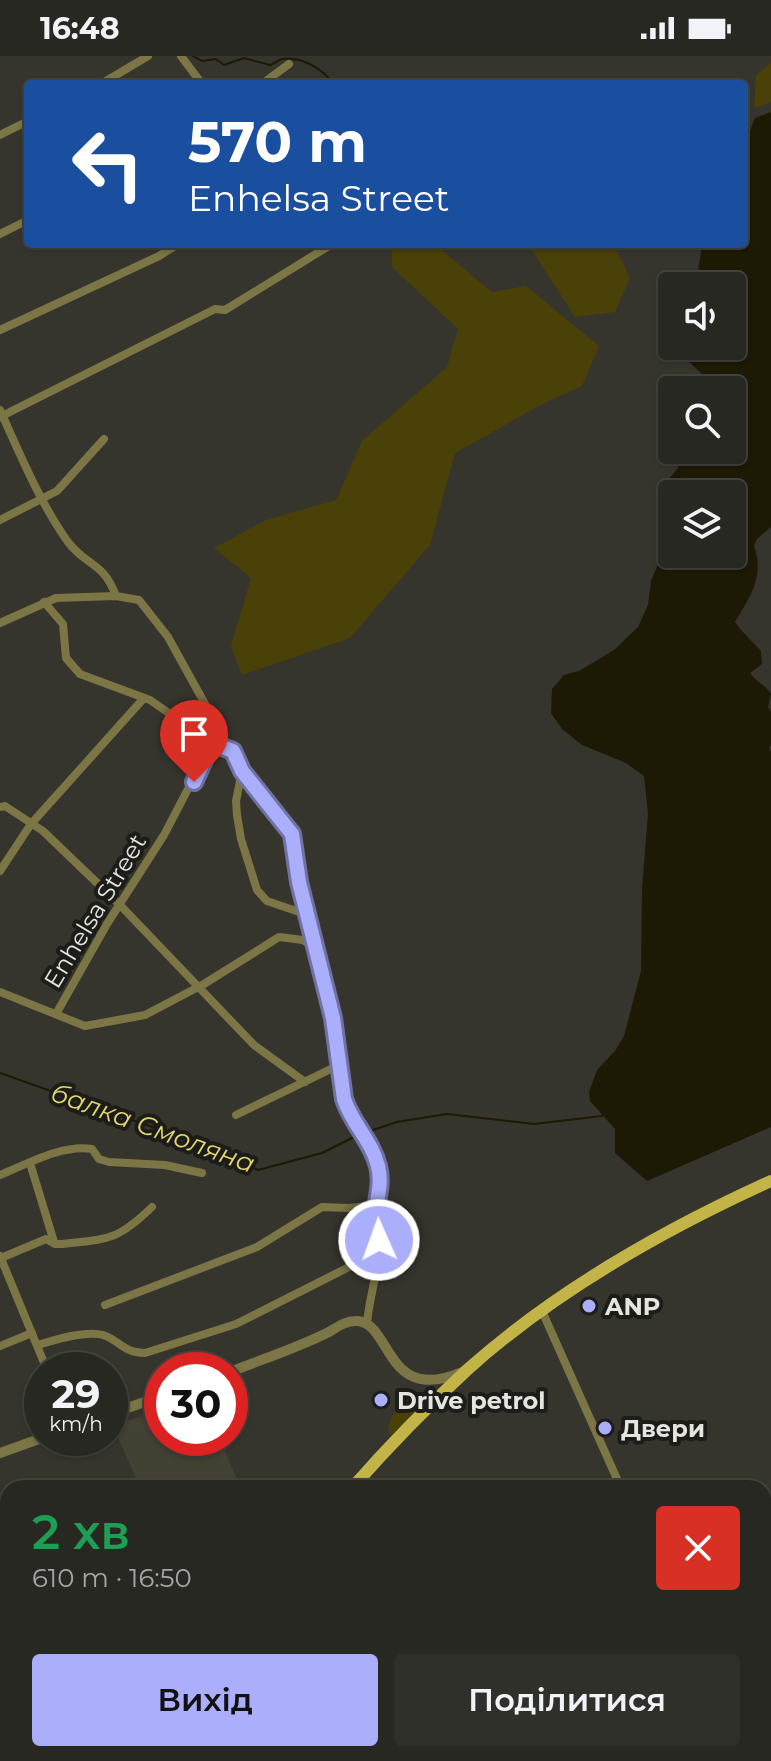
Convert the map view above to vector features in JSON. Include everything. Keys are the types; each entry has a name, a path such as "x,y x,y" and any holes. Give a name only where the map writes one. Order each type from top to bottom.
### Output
{"main road":[{"path":"360,1480 468,1370 542,1311 663,1234 771,1181"}],"street":[{"path":"108,80 148,56"},
{"path":"181,56 199,80"},
{"path":"267,80 289,64"},
{"path":"0,135 24,123"},
{"path":"0,234 24,222"},
{"path":"0,330 172,248"},
{"path":"116,596 104,571 81,556 70,544 43,499 1,414 215,309 225,310 326,248"},
{"path":"0,520 57,491 104,439"},
{"path":"0,623 56,598 116,596 139,600 168,637 242,771 292,834 299,882 333,1018 344,1099 367,1140 378,1167 381,1186 377,1205 377,1265 367,1325"},
{"path":"44,602 63,624 66,658 80,674 144,698 172,713 179,722 212,743 233,751"},
{"path":"0,871 31,824 144,698"},
{"name":"Enhelsa Street","path":"56,1014 164,835 212,743"},
{"path":"242,771 236,801 237,815 257,890 267,901 308,915"},
{"path":"0,807 5,806 43,831 120,905 254,1045 305,1082"},
{"path":"0,992 85,1026 145,1015 199,987 279,937 303,940 317,950"},
{"path":"236,1115 339,1065"},
{"path":"0,1175 69,1150 87,1147 99,1159 109,1162 165,1165 202,1173"},
{"path":"30,1163 55,1244"},
{"path":"105,1305 257,1247 322,1207 377,1205"},
{"path":"41,1352 1,1257 46,1239 55,1244 111,1238 129,1229 152,1207"},
{"path":"38,1345 67,1337 102,1335 130,1352 145,1353 251,1318 353,1265 377,1265"},
{"path":"542,1311 618,1480"},
{"path":"248,1365 305,1343 344,1323 357,1321 367,1325 401,1368 410,1374 425,1380 443,1380 468,1370"},
{"path":"0,1346 32,1333"},
{"path":"0,1453 24,1444"}],"shaded area":[{"path":"771,63 771,102 754,108 756,75"},
{"path":"771,112 771,527 757,539 754,546 757,577 751,595 735,622 761,651 762,664 750,673 771,694 768,707 771,712 771,1127 647,1181 615,1153 615,1129 590,1101 589,1092 597,1070 624,1036 641,971 642,888 648,813 644,776 626,763 582,745 562,729 551,713 552,689 564,675 579,671 614,650 638,627 648,605 651,581 658,564 658,568 746,568 746,480 668,480 678,464 746,464 746,376 703,376 687,360 746,360 746,272 698,272 701,248 748,248 748,136 755,118"},
{"path":"392,248 439,248 492,292 526,286 599,346 582,386 546,402 455,453 430,545 350,638 242,675 231,646 251,578 214,548 266,520 336,500 362,441 447,367 458,329 392,267"},
{"path":"531,248 615,248 630,278 615,312 575,317"},
{"path":"428,1391 433,1393 391,1436 388,1429 393,1415 406,1402"},
{"path":"144,1415 144,1456 227,1456 237,1480 137,1480 126,1456 128,1421"}],"waterway":[{"path":"193,56 202,61 216,59 224,65 244,58 270,65 282,59 296,60 318,69 330,80"},
{"name":"балка Смоляна","path":"0,1073 169,1133 258,1170 322,1153 358,1135"},
{"name":"балка Смоляна","path":"364,1133 397,1122 447,1114 534,1124 602,1116"}],"place":[{"name":"ANP","path":"589,1306"},
{"name":"Drive petrol","path":"381,1400"},
{"name":"Двери","path":"605,1428"}],"route":[{"path":"194,782 212,743 233,751 242,771 289,826 299,882 325,978 344,1099 374,1152 378,1167 381,1186 376,1213 379,1240"}]}
